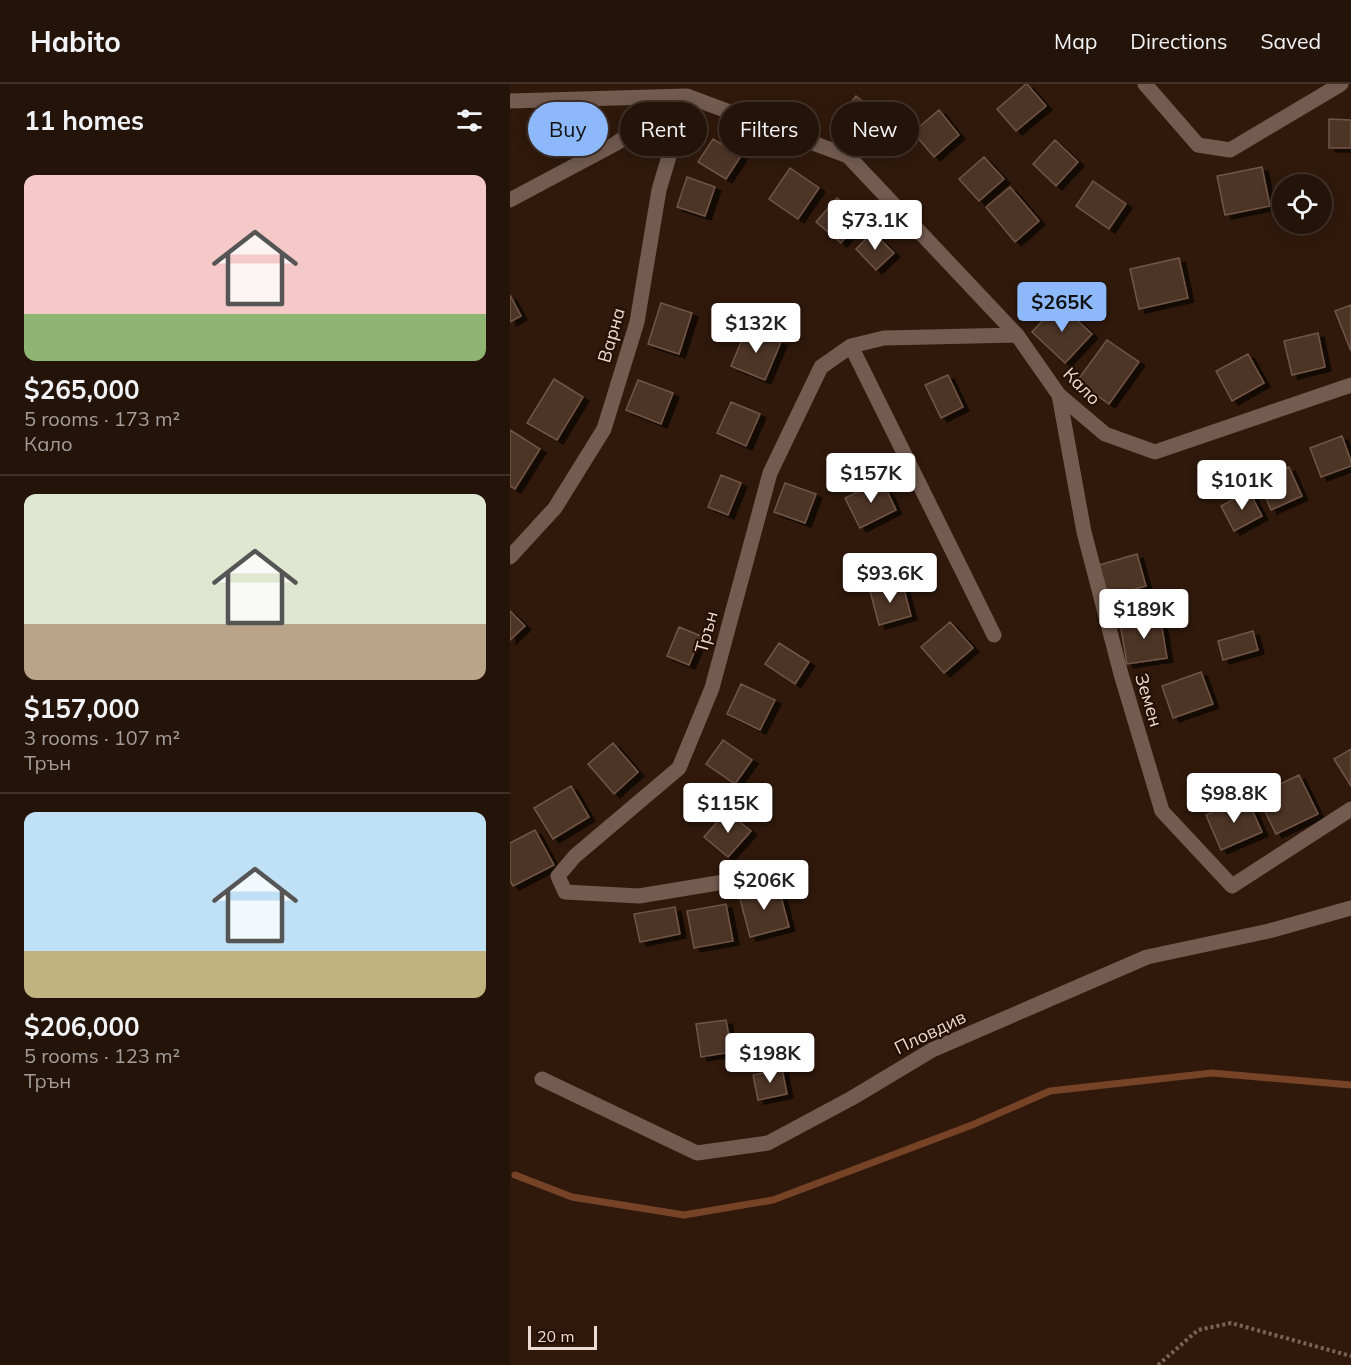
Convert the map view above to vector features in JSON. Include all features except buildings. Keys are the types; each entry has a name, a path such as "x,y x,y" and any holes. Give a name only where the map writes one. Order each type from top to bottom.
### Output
{"street":[{"path":"1145,84 1198,145 1230,150 1341,84"},
{"path":"510,101 683,90"},
{"path":"510,200 615,144 683,90"},
{"name":"Кало","path":"683,90 848,156 1017,335 1059,395 1105,434 1155,452 1351,385"},
{"name":"Варна","path":"510,557 555,508 604,429 637,322 659,190 683,90"},
{"name":"Трън","path":"736,880 639,896 566,892 558,876 575,856 680,768 712,688 770,473 821,367 851,346 884,338 1017,335"},
{"path":"851,346 994,635"},
{"name":"Земен","path":"1059,395 1084,532 1121,674 1162,811 1232,885 1351,809"},
{"name":"Пловдив","path":"542,1079 697,1154 768,1143 852,1098 932,1050 1146,957 1269,931 1351,908"}],"path":[{"path":"1158,1365 1198,1330 1231,1323 1351,1356"}],"waterway":[{"path":"515,1175 572,1197 684,1215 773,1200 972,1125 1050,1091 1212,1073 1351,1085"}]}
